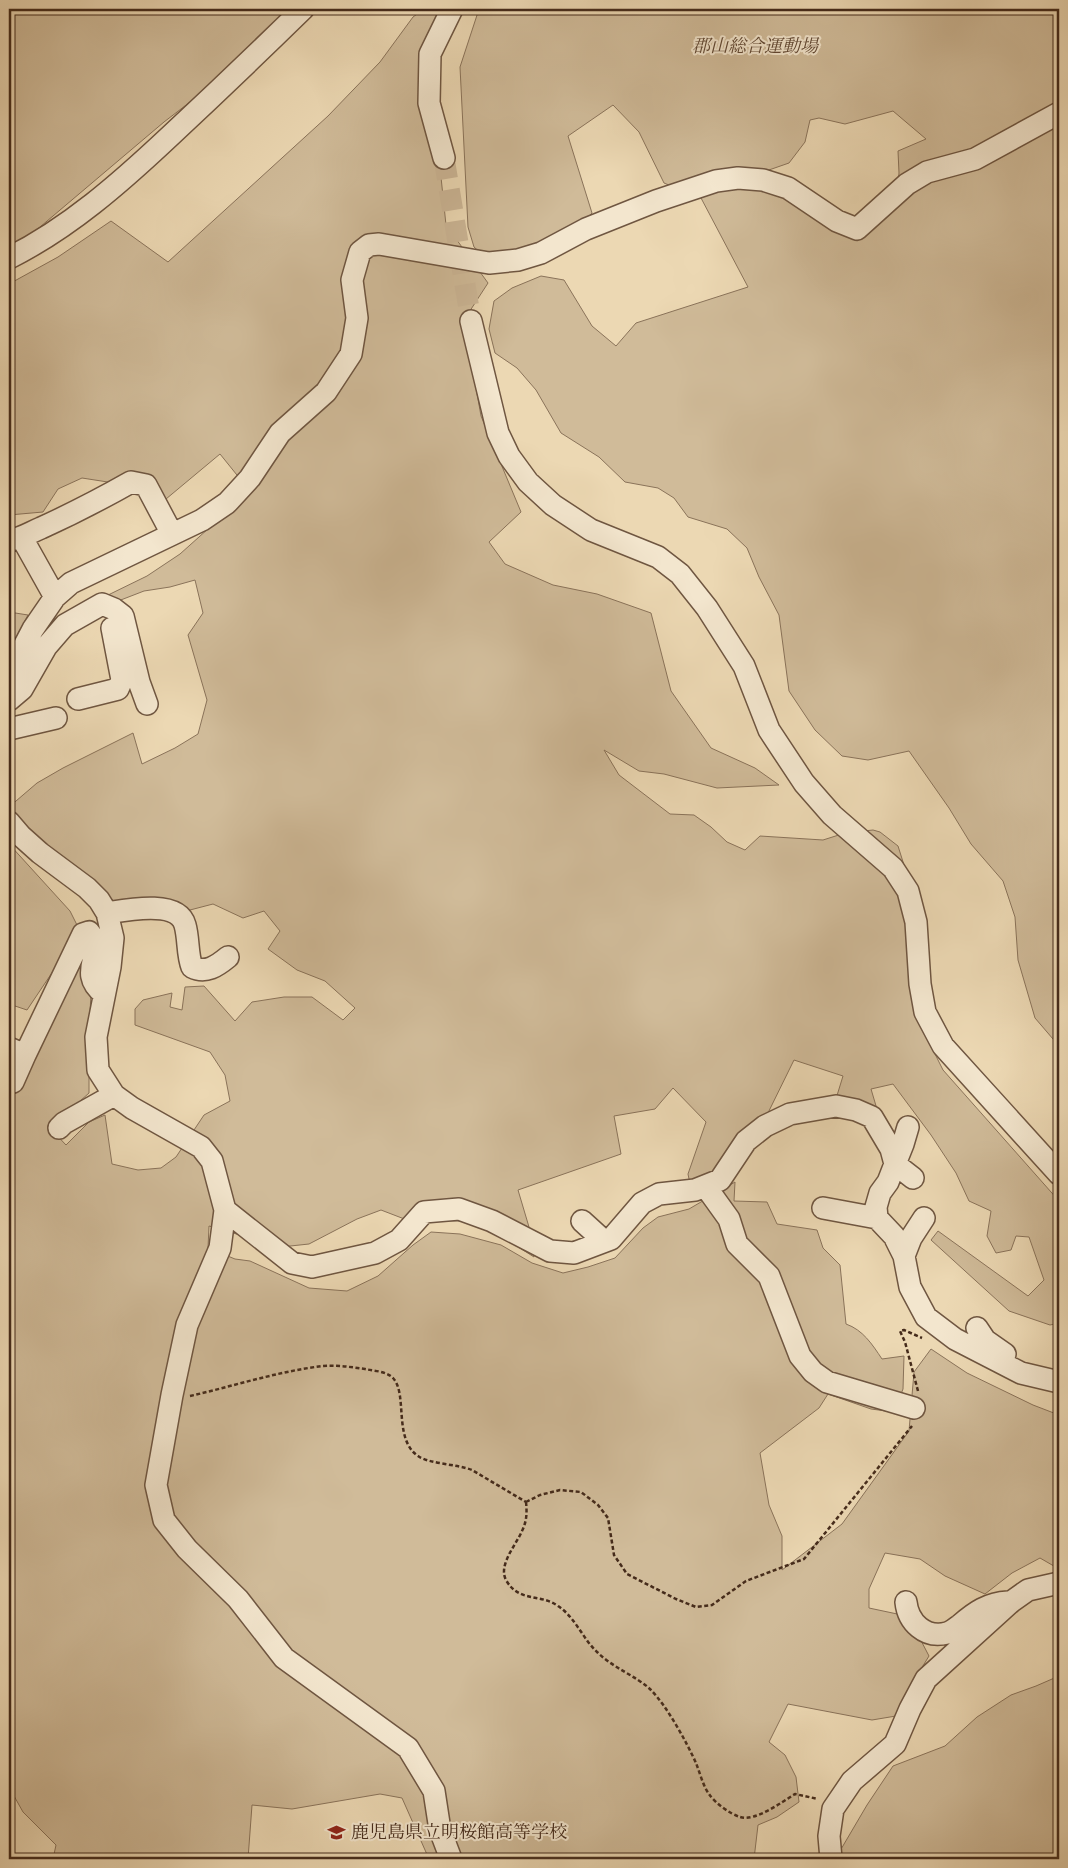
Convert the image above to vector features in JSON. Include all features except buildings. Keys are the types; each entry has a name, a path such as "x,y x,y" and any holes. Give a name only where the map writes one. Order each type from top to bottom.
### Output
{"street":[{"path":"9,258 59,230 128,175 303,9"},
{"path":"444,158 429,103 430,54 452,9"},
{"path":"9,675 33,629 55,597 71,583 202,520 227,503 250,478 280,433 326,392 351,354 357,318 352,280 360,252 369,245 379,244 489,263 518,260 540,253 586,229 656,200 716,181 738,178 764,180 788,188 838,221 857,229 907,184 927,172 975,159 1059,114"},
{"path":"471,321 498,433 509,456 528,482 553,505 591,530 658,558 680,574 707,608 744,666 769,730 804,783 832,815 894,868 908,891 916,922 920,984 925,1012 943,1046 1059,1174"},
{"path":"55,597 16,539 86,508 131,482 146,486 172,534"},
{"path":"9,700 22,689 46,646 65,625 102,604 114,608 123,616 139,682 147,704"},
{"path":"78,699 118,689 122,680 108,606"},
{"path":"9,730 56,718"},
{"path":"9,822 40,853 87,888 99,900 107,913 113,938 110,967 96,1037 98,1070 114,1095 132,1108 201,1147 212,1161 225,1210 220,1248 187,1325 172,1395 156,1485 164,1520 187,1549 238,1599 284,1658 408,1748 434,1791 440,1830 451,1859"},
{"path":"107,913 139,907 174,912 185,923 192,967 206,970 216,966 228,957"},
{"path":"13,1082 17,1051 83,934 89,932 94,938 96,945 92,979 95,987 104,994"},
{"path":"59,1128 64,1123 114,1095"},
{"path":"225,1210 292,1263 312,1267 375,1252 399,1240 424,1212 459,1209 492,1221 550,1251 574,1254 611,1239 642,1203 651,1198 659,1194 695,1190 720,1180 746,1141 765,1126 790,1114 836,1106 856,1110 872,1117 892,1149 876,1207 877,1218"},
{"path":"885,1173 904,1144 908,1127"},
{"path":"885,1173 913,1178"},
{"path":"706,1187 729,1219 738,1244 769,1276 800,1356 813,1372 827,1382 914,1408"},
{"path":"823,1208 877,1218 894,1236 904,1256 910,1287 926,1317 955,1339 1021,1373 1059,1382"},
{"path":"904,1256 911,1238 924,1218"},
{"path":"582,1221 604,1241"},
{"path":"977,1328 985,1340 1010,1358 1021,1373"},
{"path":"831,1859 829,1836 833,1809 852,1781 895,1744 910,1709 926,1679 1011,1602 1028,1590 1059,1583"},
{"path":"906,1602 907,1612 912,1621 919,1628 934,1634 948,1633 977,1611 995,1602 1011,1602"}],"path":[{"path":"526,1502 540,1495 560,1490 581,1492 598,1505 608,1518 614,1555 627,1574 696,1607 712,1605 746,1582 804,1560 914,1422 914,1408 918,1389 905,1342 900,1332 904,1330 925,1339"},
{"path":"172,1395 185,1398 291,1371 325,1366 341,1366 382,1372 394,1378 399,1389 404,1432 411,1449 418,1456 463,1466 526,1502 528,1514 523,1530 507,1561 504,1575 506,1580 520,1595 548,1601 558,1606 596,1652 614,1667 649,1688 658,1698 687,1744 709,1795 740,1817 749,1818 762,1813 795,1794 818,1799 840,1800"}],"green space":[{"path":"9,9 295,9 220,79 164,122 27,238 9,246"},
{"path":"424,9 440,9 423,48 439,158 446,225 488,283 464,320 481,416 521,512 489,542 505,564 553,585 597,594 651,613 671,691 711,748 755,768 779,785 717,788 664,774 639,771 604,750 619,775 670,814 694,815 727,842 745,850 760,836 823,840 845,833 873,830 880,832 898,846 904,865 898,893 907,922 927,1038 943,1070 1059,1201 1059,1323 1050,1325 1009,1311 931,1240 938,1231 1028,1296 1044,1280 1029,1237 1016,1236 1011,1250 996,1253 987,1236 991,1211 969,1201 956,1173 931,1135 893,1084 871,1089 879,1116 835,1102 843,1076 794,1060 765,1119 729,1160 706,1178 690,1184 688,1174 706,1122 673,1088 655,1109 614,1116 621,1154 518,1190 529,1227 534,1257 493,1231 461,1221 407,1220 381,1210 357,1219 309,1244 281,1247 209,1226 208,1248 235,1259 250,1261 309,1288 347,1291 378,1276 431,1232 460,1234 501,1245 532,1263 563,1273 615,1258 643,1228 658,1217 689,1209 735,1182 734,1201 767,1202 777,1224 817,1230 823,1248 840,1265 846,1324 862,1334 882,1359 904,1356 903,1389 894,1412 871,1409 828,1394 819,1408 760,1453 769,1505 782,1536 782,1570 842,1524 909,1431 914,1372 931,1349 967,1373 1033,1405 1059,1415 1059,1569 1040,1558 1012,1573 985,1594 945,1576 920,1559 885,1553 869,1589 869,1608 902,1615 916,1631 929,1656 910,1687 896,1716 872,1720 788,1704 769,1742 785,1755 796,1777 799,1802 777,1817 758,1825 754,1859 429,1859 402,1798 380,1794 292,1809 252,1805 248,1859 53,1859 56,1845 23,1812 9,1787 9,1101 82,955 91,992 89,1093 50,1128 66,1145 89,1122 105,1115 112,1164 138,1170 161,1168 176,1157 204,1115 230,1101 225,1075 210,1052 135,1025 135,1009 143,1000 172,993 170,1007 182,1010 185,987 204,986 235,1021 252,1002 284,997 312,997 343,1020 355,1008 325,981 297,970 268,949 280,931 264,911 243,918 213,904 190,910 146,900 95,911 9,817 9,807 37,783 133,733 142,764 198,734 207,700 188,635 203,613 195,580 170,587 144,591 82,615 104,597 147,576 180,554 228,511 245,485 220,454 166,499 127,485 82,478 58,489 43,512 9,515 9,284 58,257 111,221 168,262 328,116 380,62 413,17"},
{"name":"郡山総合運動場","path":"479,9 1059,9 1059,1046 1035,1018 1018,960 1015,917 1003,881 971,844 949,808 909,751 868,760 842,756 815,730 789,691 779,615 759,577 747,548 727,529 688,517 674,498 658,488 625,482 599,457 561,433 536,390 517,368 495,353 489,329 494,301 512,288 541,276 564,280 592,326 616,346 636,323 748,287 701,198 664,183 639,132 613,105 568,136 592,213 544,262 520,271 502,272 474,247 468,227 460,67","holes":["893,111 926,139 898,151 898,185 852,235 773,191 766,171 789,163 805,142 810,120 819,118 845,124"]},
{"path":"9,612 28,615 9,651"},
{"path":"9,844 70,911 80,931 27,1010 9,1004"},
{"path":"1059,1676 1059,1859 838,1859 837,1856 867,1805 893,1766 945,1746 977,1717 1011,1695"}],"tunnel":[{"path":"444,158 471,321"}],"place":[{"name":"鹿児島県立明桜館高等学校","path":"337,1832"}]}
